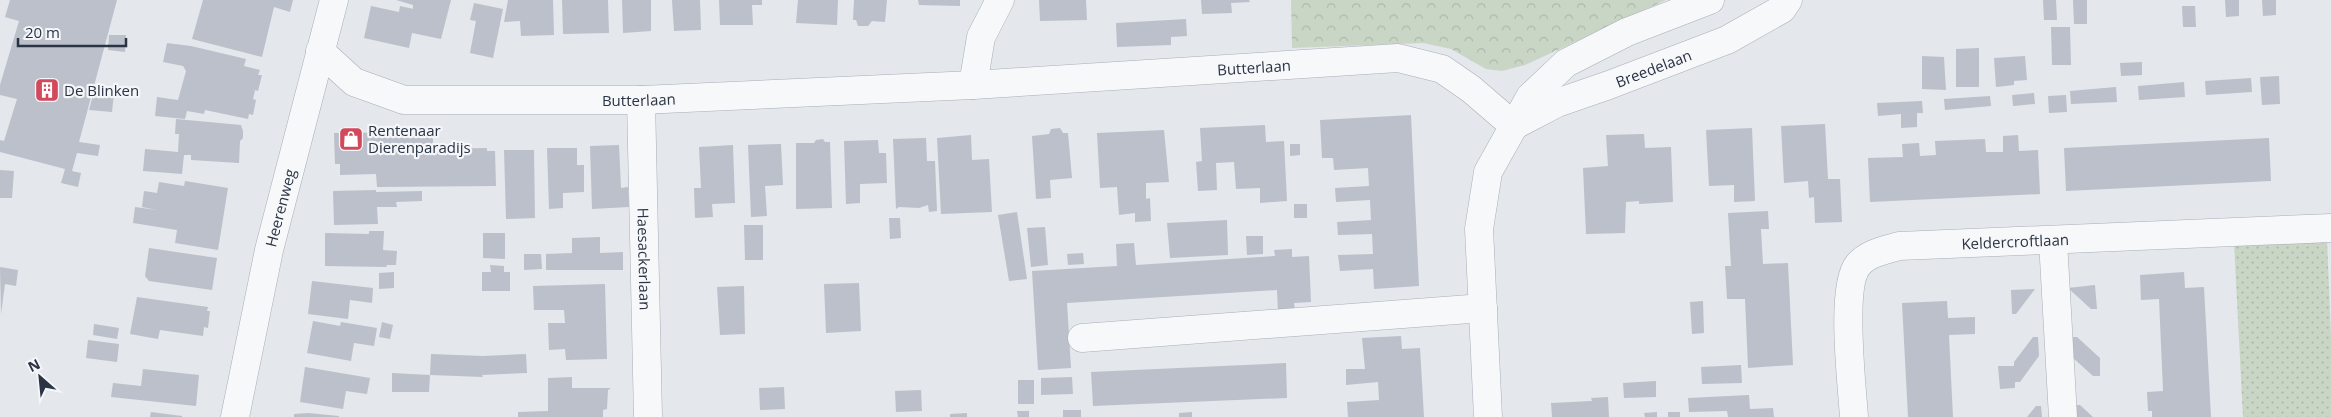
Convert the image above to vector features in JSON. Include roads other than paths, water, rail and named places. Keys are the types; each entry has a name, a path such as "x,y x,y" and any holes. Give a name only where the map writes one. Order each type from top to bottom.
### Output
{"street":[{"name":"Heerenweg","path":"235,417 269,250 334,0"},
{"path":"973,85 981,37 1000,0"},
{"path":"1488,417 1479,229 1488,172 1530,97 1566,63 1627,32 1710,0"},
{"name":"Breedelaan","path":"1514,126 1557,103 1728,40 1782,9 1788,0"},
{"name":"Butterlaan","path":"320,51 354,82 404,100 641,100 973,85 1398,58 1442,69 1471,89 1514,126"},
{"name":"Haesackerlaan","path":"641,100 648,417"},
{"name":"Keldercroftlaan","path":"1854,417 1849,306 1850,286 1858,265 1875,252 1899,246 2331,228"},
{"path":"2053,241 2063,417"},
{"path":"1082,338 1483,308"}],"place":[{"name":"De Blinken","path":"47,90"},
{"name":"Rentenaar Dierenparadijs","path":"351,139"}]}
